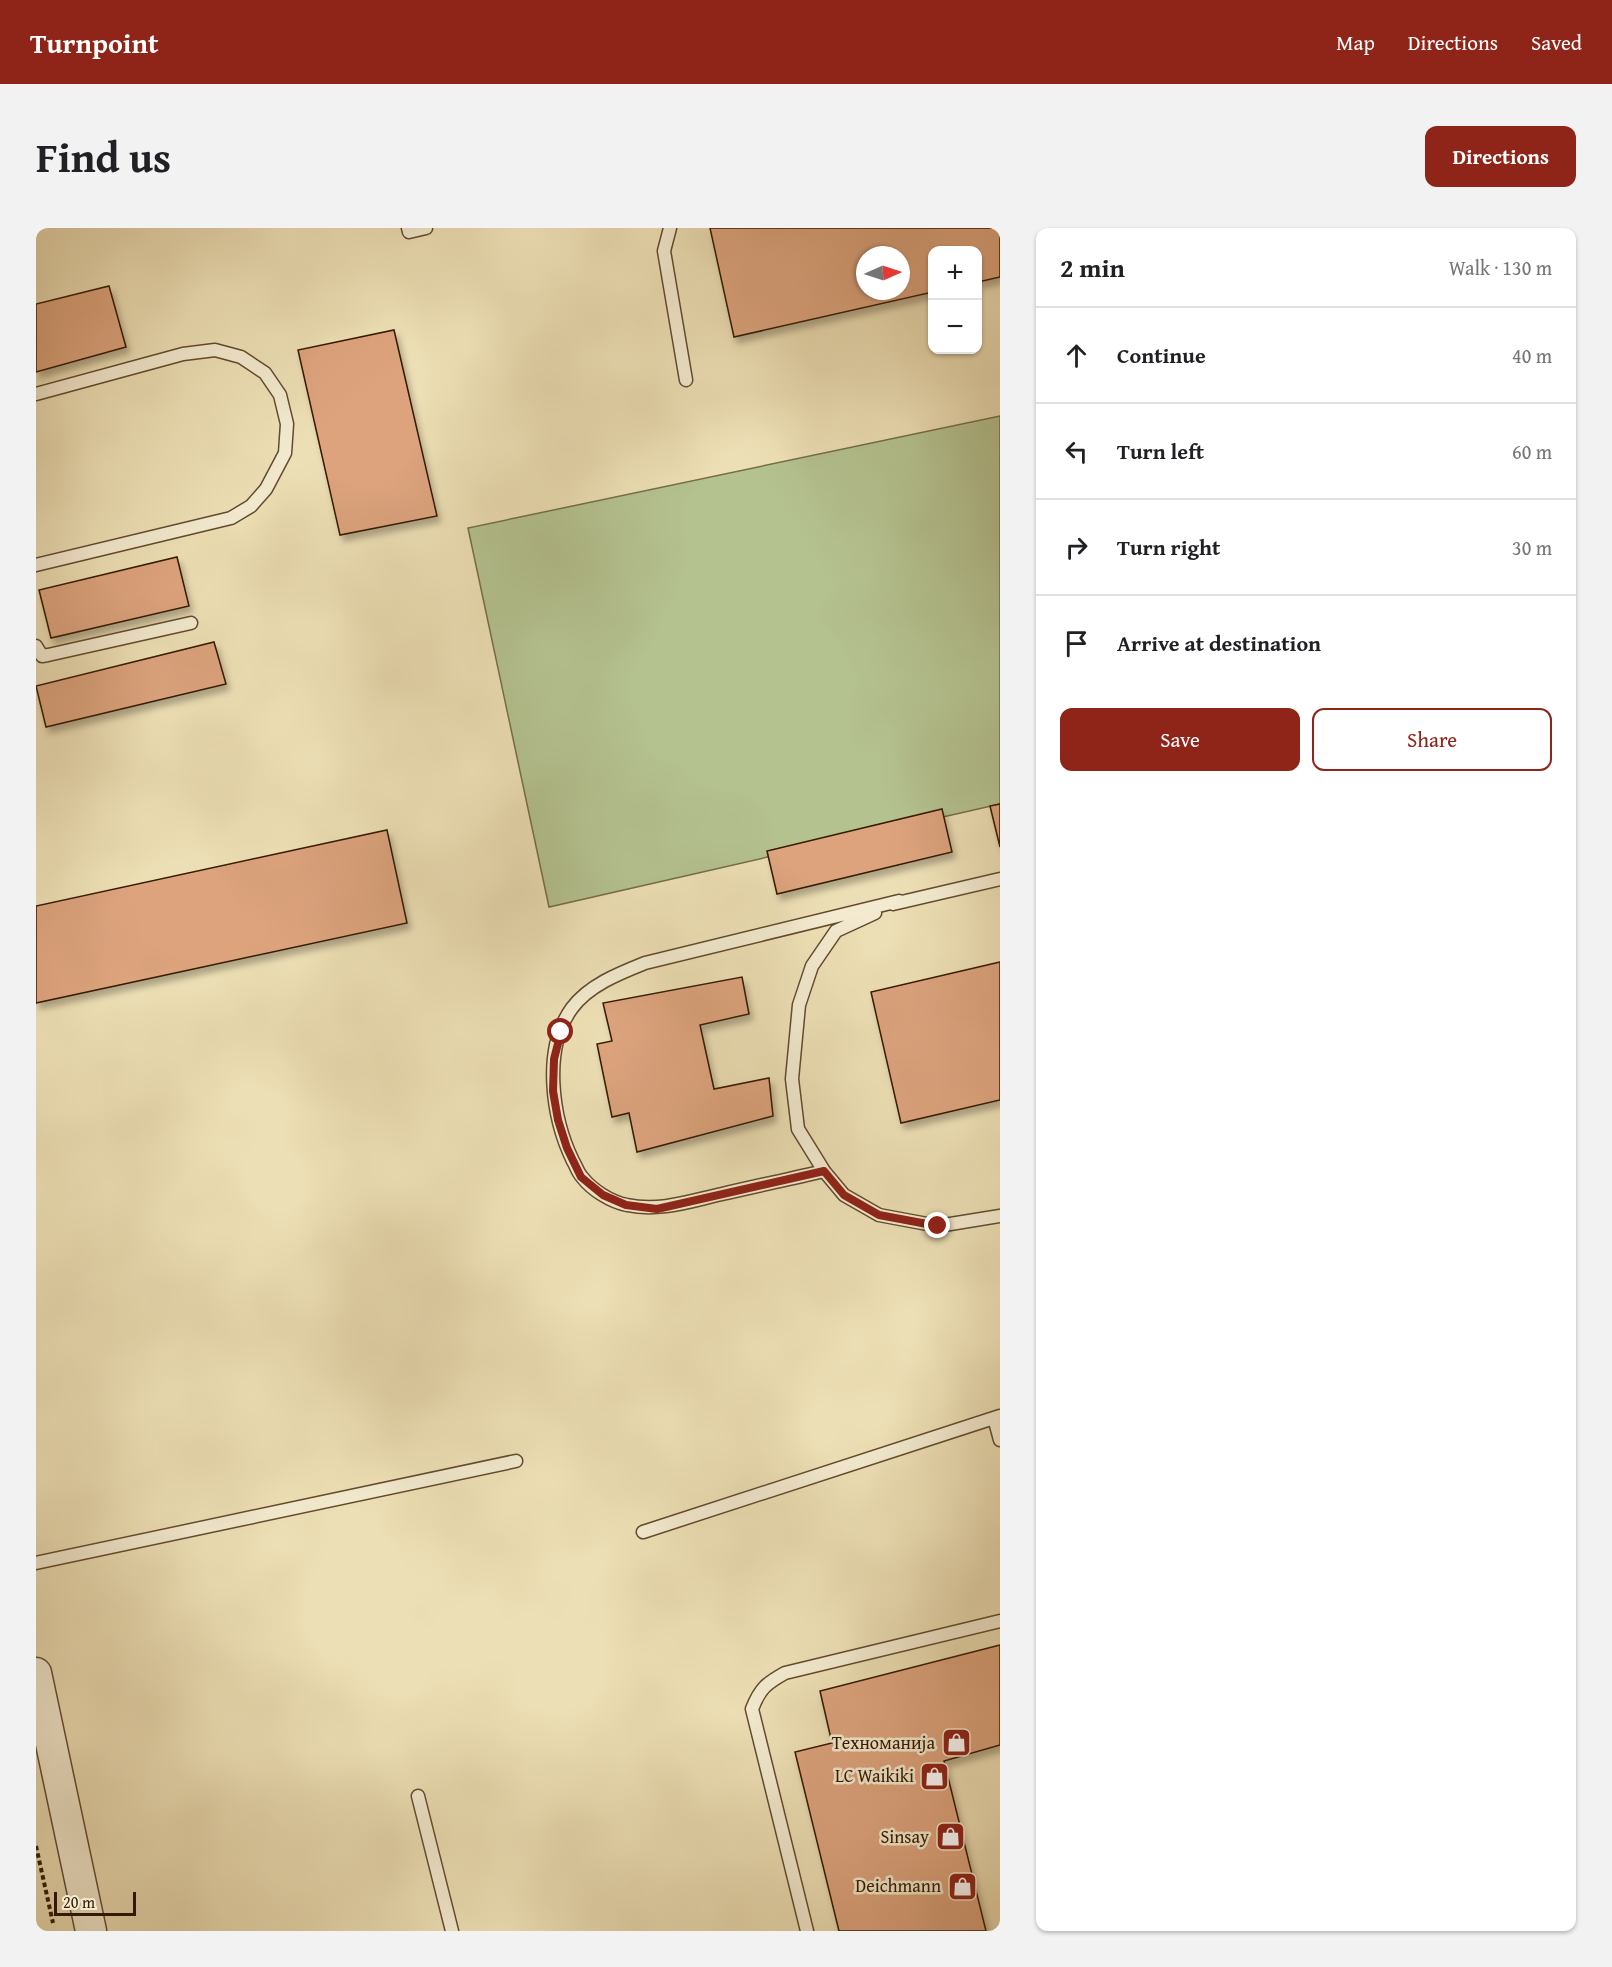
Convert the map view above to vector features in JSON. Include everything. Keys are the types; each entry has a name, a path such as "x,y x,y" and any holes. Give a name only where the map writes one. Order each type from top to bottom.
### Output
{"street":[{"path":"36,1673 91,1931"}],"lane":[{"path":"408,228 409,232 426,228"},
{"path":"670,228 664,251 686,380"},
{"path":"36,394 183,354 215,350 241,357 265,373 280,395 287,424 285,453 271,481 251,506 231,518 36,565"},
{"path":"36,646 42,656 48,656 191,622"},
{"path":"824,1171 657,1209 626,1205 603,1195 581,1177 567,1148 558,1120 553,1091 554,1070 561,1032 572,1008 591,989 645,963 1000,879"},
{"path":"899,902 836,932 812,966 799,1005 792,1079 798,1129 824,1171 844,1195 879,1215 938,1226 1000,1216"},
{"path":"643,1532 997,1417 1000,1440"},
{"path":"36,1563 516,1461"},
{"path":"807,1931 752,1709 756,1698 766,1684 785,1673 1000,1621"},
{"path":"418,1796 453,1931"}],"path":[{"path":"36,1846 53,1923"}],"green space":[{"path":"1000,416 1000,804 549,907 468,528"}],"building":[{"path":"710,228 1000,228 1000,277 982,281 982,246 928,246 928,293 910,297 910,246 856,246 856,300 898,300 734,337"},
{"path":"109,286 126,347 36,372 36,304"},
{"path":"394,330 437,516 340,535 298,350"},
{"path":"177,557 189,606 51,638 39,590"},
{"path":"214,642 226,684 46,727 36,686"},
{"path":"1000,804 1000,847 990,806"},
{"path":"942,809 952,852 777,894 767,851"},
{"path":"387,830 407,923 36,1003 36,906"},
{"path":"1000,962 1000,1100 901,1123 871,992"},
{"path":"742,977 749,1014 700,1025 714,1089 769,1078 773,1116 637,1152 629,1113 612,1117 597,1044 612,1041 603,1003"},
{"path":"1000,1645 1000,1745 944,1761 986,1931 839,1931 795,1752 832,1743 820,1691"}],"place":[{"name":"Техноманија","path":"956,1743"},
{"name":"LC Waikiki","path":"935,1776"},
{"name":"Sinsay","path":"950,1837"},
{"name":"Deichmann","path":"962,1886"}],"route":[{"path":"561,1032 554,1059 553,1091 558,1120 567,1148 581,1177 603,1195 626,1205 657,1209 824,1171 844,1195 879,1215 938,1226"}]}
